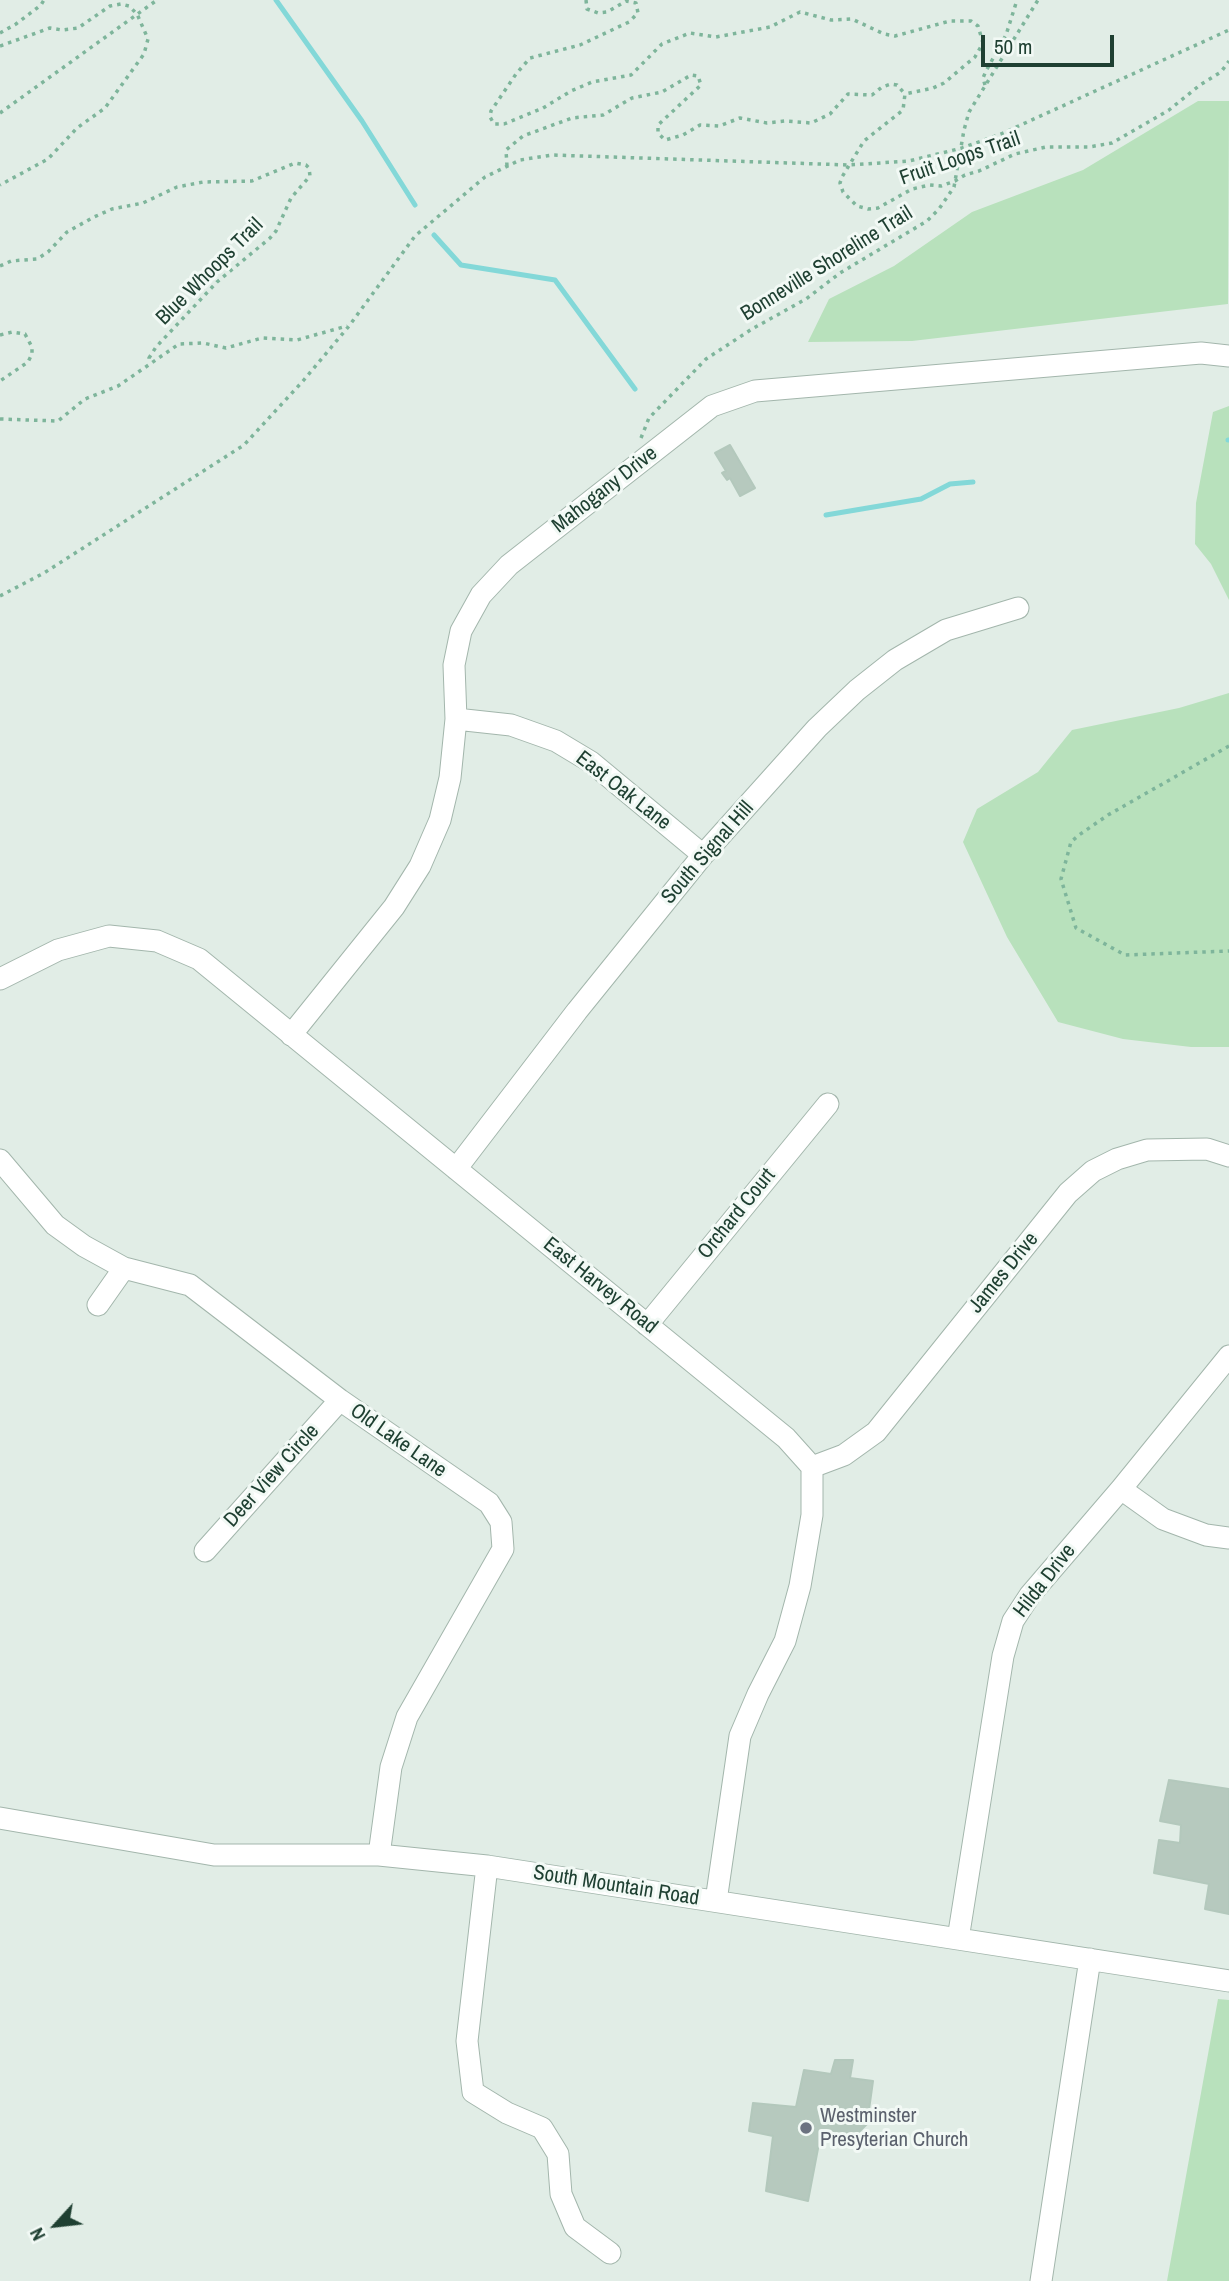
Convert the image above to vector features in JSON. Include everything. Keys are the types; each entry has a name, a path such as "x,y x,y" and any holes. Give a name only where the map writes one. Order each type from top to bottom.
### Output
{"street":[{"name":"Mahogany Drive","path":"291,1035 394,907 419,866 440,820 450,778 456,719 454,665 461,631 481,595 509,565 712,406 755,391 1201,353 1229,356"},
{"name":"South Signal Hill","path":"456,1169 577,1011 703,855 817,728 857,690 895,660 946,630 1018,607"},
{"name":"East Oak Lane","path":"456,719 512,725 556,741 591,762 703,855"},
{"name":"East Harvey Road","path":"0,979 58,950 108,936 157,941 199,960 786,1438 812,1466"},
{"name":"Orchard Court","path":"647,1325 828,1104"},
{"name":"James Drive","path":"812,1466 844,1455 876,1432 1068,1193 1093,1171 1117,1159 1147,1150 1207,1149 1229,1156"},
{"name":"Old Lake Lane","path":"0,1160 55,1225 84,1246 124,1268 190,1285 340,1400 489,1503 500,1522 502,1549 407,1717 391,1767 379,1855"},
{"path":"98,1305 124,1268"},
{"name":"Hilda Drive","path":"958,1939 1003,1656 1013,1621 1030,1595 1121,1489 1229,1356"},
{"name":"Deer View Circle","path":"205,1551 340,1400"},
{"path":"716,1901 740,1736 785,1641 800,1587 812,1515 812,1466"},
{"path":"1121,1489 1163,1519 1206,1535 1229,1538"},
{"name":"South Mountain Road","path":"0,1818 214,1855 379,1855 487,1866 1229,1981"},
{"path":"487,1866 467,2040 473,2092 507,2113 542,2128 558,2154 561,2194 575,2227 610,2253"},
{"path":"1041,2281 1090,1959"}],"path":[{"path":"0,33 16,24 44,0"},
{"path":"0,113 157,0"},
{"path":"586,0 587,9 598,13 607,12 626,1 636,3 638,13 629,22 580,46 530,58 491,111 490,117 494,124 504,124 543,108 571,90 592,82 631,75 654,50 690,33 716,37 770,27 800,12 831,20 852,19 884,34 895,36 950,21 971,22 978,26 983,43 975,57 944,83 905,94"},
{"path":"985,86 986,71 1006,35 1017,0"},
{"name":"Bonneville Shoreline Trail","path":"649,456 641,438 649,418 706,359 927,222 954,187 966,121 1038,0"},
{"path":"0,46 50,28 78,28 110,6 121,4 130,6 137,14 145,28 148,44 112,101 77,128 48,159 0,185"},
{"path":"0,596 44,573 244,445 349,326 415,236 485,177 520,160 552,155 849,165 909,161 962,148 1001,134 1229,30"},
{"name":"Fruit Loops Trail","path":"849,165 842,177 843,192 857,206 867,209 887,205 912,189 930,185 941,186 1015,154 1046,147 1089,147 1112,143 1169,110 1221,72 1229,61"},
{"path":"507,166 506,150 523,136 572,118 603,116 632,98 662,92 691,75 698,76 701,85 658,125 658,133 665,140 683,135 700,125 719,125 740,118 767,123 811,123 830,114 848,94 872,95 888,84 897,85 905,94 903,110 872,133 849,165"},
{"name":"Blue Whoops Trail","path":"0,265 11,261 37,259 67,232 94,218 112,209 143,203 177,187 253,181 295,163 306,165 310,176 291,198 270,238 218,282 156,347 149,358 150,363"},
{"path":"0,419 58,421 85,399 118,386 174,347 184,343 203,343 226,348 262,338 297,340 349,326"},
{"path":"0,335 12,332 25,334 33,347 27,362 0,382"},
{"path":"1229,746 1108,815 1079,835 1071,842 1061,879 1076,928 1125,955 1229,951"}],"green space":[{"path":"1198,101 1229,101 1228,304 912,341 808,342 829,299 894,266 972,212 1083,170"},
{"path":"1229,406 1229,600 1211,564 1195,544 1196,503 1213,412"},
{"path":"1229,693 1229,1047 1191,1047 1123,1039 1058,1022 1007,937 963,842 977,809 1038,772 1072,730 1179,708"},
{"path":"1218,1999 1229,2000 1229,2281 1167,2281"}],"building":[{"path":"730,445 755,488 740,496 730,478 727,480 722,473 726,471 715,453"},
{"path":"1169,1780 1229,1789 1229,1914 1205,1909 1209,1884 1154,1873 1159,1840 1180,1843 1181,1825 1160,1821"},
{"name":"Westminster Presyterian Church","path":"835,2060 853,2060 850,2078 873,2081 867,2124 853,2138 820,2138 808,2201 766,2191 773,2136 749,2131 753,2103 796,2107 804,2070 831,2074"}],"waterway":[{"path":"276,0 362,121 415,205"},
{"path":"434,235 461,265 555,280 635,389"},
{"path":"826,515 921,499 950,484 973,482"}],"place":[{"name":"Westminster Presyterian Church","path":"806,2128"}]}
